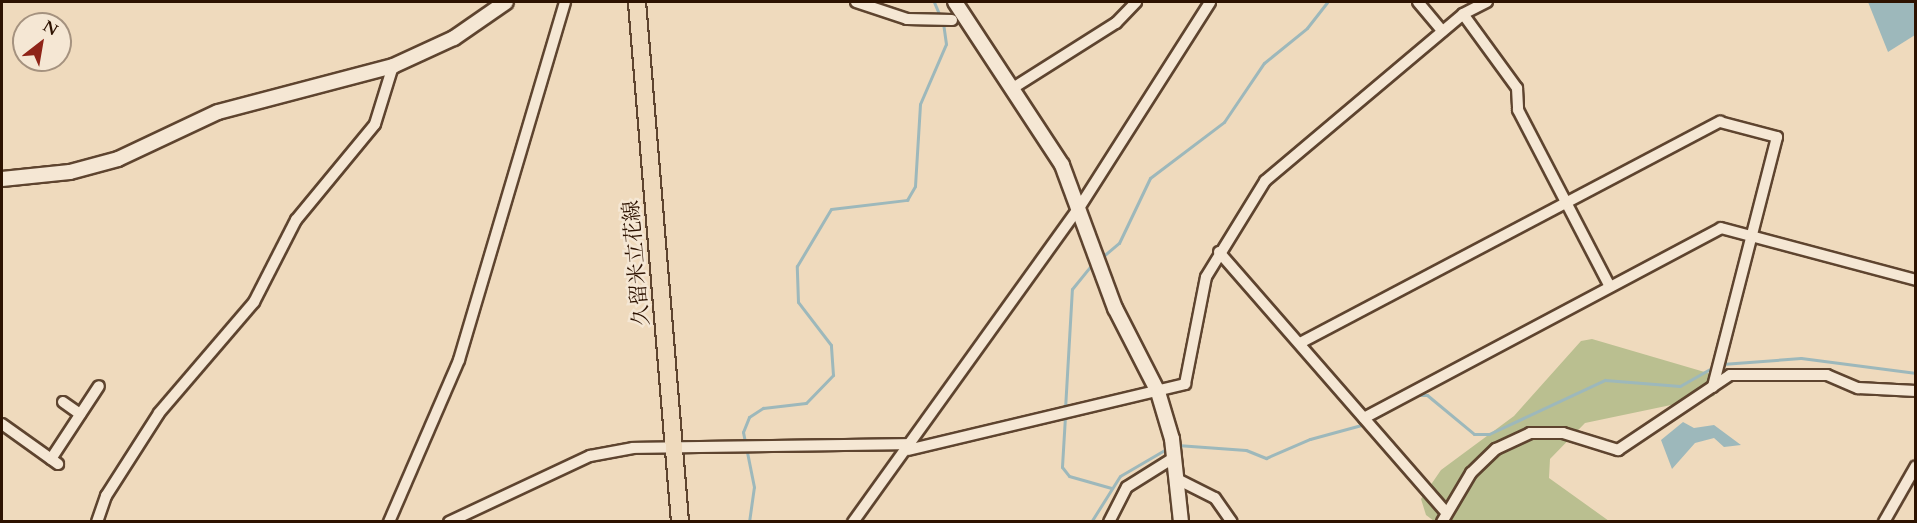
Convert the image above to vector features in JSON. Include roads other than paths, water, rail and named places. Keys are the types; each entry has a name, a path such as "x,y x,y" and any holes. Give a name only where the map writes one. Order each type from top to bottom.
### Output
{"main road":[{"name":"久留米立花線","path":"637,2 680,522"}],"street":[{"path":"2,179 70,172 118,159 218,112 393,66 454,38 506,2"},
{"path":"389,522 459,360 565,2"},
{"path":"856,2 907,19 952,20"},
{"path":"955,2 1042,128 1079,208 1115,308 1158,392 1172,439 1179,480 1181,522"},
{"path":"1013,88 1116,23 1136,2"},
{"path":"853,522 1079,208 1210,2"},
{"path":"1418,2 1442,31"},
{"path":"448,522 590,456 633,448 909,447 1185,384 1197,307 1219,252 1265,181 1463,14 1487,2"},
{"path":"1463,14 1517,87 1518,110 1610,287"},
{"path":"97,522 106,495 159,413 254,302 296,220 375,124 393,66"},
{"path":"1300,343 1720,122 1777,137 1713,387"},
{"path":"1364,418 1721,228 1916,280"},
{"path":"1219,252 1364,418 1443,516 1496,449 1530,433 1563,433 1618,450 1713,387 1739,373 1781,379 1827,375 1858,387 1916,391"},
{"path":"2,424 55,462 80,414 99,386"},
{"path":"63,402 80,414"},
{"path":"1109,522 1127,487 1174,455"},
{"path":"1884,522 1916,466"},
{"path":"1179,480 1215,498 1233,522"}],"water":[{"path":"1868,2 1915,2 1915,35 1888,52"},
{"path":"1683,422 1694,428 1714,425 1741,445 1724,447 1714,438 1695,443 1672,469 1661,440"}],"waterway":[{"path":"934,2 940,16"},
{"path":"1101,258 1119,243 1150,178 1224,122 1264,63 1307,28 1327,2"},
{"path":"749,522 754,487 743,432 749,417 763,408 806,403 833,375 831,345 798,302 797,266 831,209 907,200 915,186 920,104 946,44 943,23"},
{"path":"1065,409 1072,289 1093,263"},
{"path":"1722,364 1801,358 1916,373"},
{"path":"1418,395 1427,395 1474,434 1489,434 1605,380 1680,386 1715,366"},
{"path":"1370,421 1393,408"},
{"path":"1065,416 1062,467 1069,476 1111,488"},
{"path":"1177,445 1246,450 1266,458 1310,439 1365,424"},
{"path":"1091,522 1120,476 1168,448"}]}
